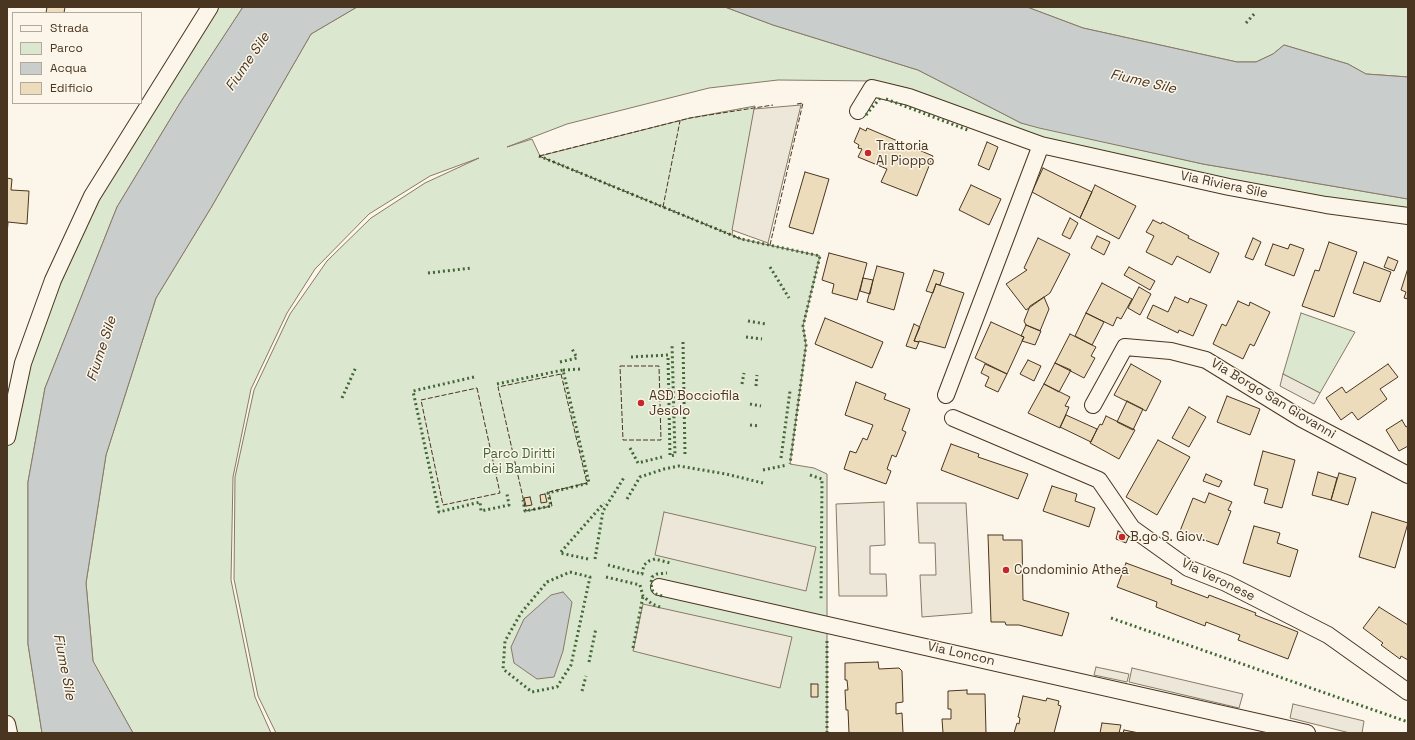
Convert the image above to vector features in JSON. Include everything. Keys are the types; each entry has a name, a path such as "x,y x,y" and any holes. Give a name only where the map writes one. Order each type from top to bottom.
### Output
{"street":[{"path":"7,437 26,355 52,280 92,196 210,7"},
{"name":"Via Riviera Sile","path":"858,111 872,88 908,97 1041,145 1229,187 1326,205 1408,216"},
{"path":"946,395 1041,145"},
{"name":"Via Borgo San Giovanni","path":"1093,405 1125,347 1171,351 1206,360 1302,419 1408,475"},
{"name":"Via Veronese","path":"953,418 1099,480 1132,528 1188,568 1226,583 1328,635 1408,692"},
{"name":"Via Loncon","path":"660,587 1261,728 1307,733"},
{"path":"7,724 10,733"}],"green space":[{"path":"210,7 243,7 180,103 117,207 45,388 28,482 28,644 42,733 9,733 7,724 7,437 53,280"},
{"name":"Parco Diritti dei Bambini","path":"357,7 725,7 773,25 918,70 1021,123 1203,164 1408,199 1408,210 1299,195 1036,137 907,88 876,81 778,80 709,88 567,124 507,147 532,139 540,156 690,118 755,106 732,235 741,239 820,256 803,326 806,345 790,464 814,468 827,474 827,733 276,733 258,696 234,579 235,477 254,390 290,314 327,261 371,218 425,183 479,158 430,176 369,214 315,269 287,313 251,389 233,477 231,580 255,697 271,733 133,733 93,662 86,583 106,455 156,298 212,206 311,34"},
{"path":"1027,7 1408,7 1408,77 1366,74 1348,64 1284,45 1273,54 1256,62 1237,62 1083,28"},
{"path":"1301,313 1355,332 1320,393 1283,374"}],"shaded area":[{"path":"801,105 768,243 732,230 754,109"},
{"path":"1283,374 1320,393 1314,404 1280,386"},
{"path":"884,502 885,545 870,546 870,574 886,574 887,596 839,596 836,504"},
{"path":"917,503 966,503 972,613 922,617 920,575 936,575 935,543 919,543"},
{"path":"664,512 816,547 806,591 655,555"},
{"path":"643,604 792,637 780,688 633,651"},
{"path":"1096,667 1129,674 1127,682 1094,675"},
{"path":"1132,668 1243,694 1239,708 1129,682"},
{"path":"1293,704 1364,721 1362,733 1350,733 1290,718"}],"water":[{"name":"Fiume Sile","path":"243,7 357,7 311,34 212,206 156,298 106,455 86,583 93,661 133,733 42,733 28,644 28,482 45,388 117,207 180,103"},
{"name":"Fiume Sile","path":"725,7 1027,7 1083,28 1237,62 1256,62 1273,54 1284,45 1348,64 1366,74 1408,77 1408,199 1203,164 1021,123 918,70 773,25"},
{"path":"563,592 572,602 563,651 554,677 537,679 514,663 511,647 524,619 551,595"}],"building":[{"path":"47,7 65,7 64,12 46,12"},
{"path":"860,128 866,131 867,128 933,156 917,196 881,182 887,169 858,157 862,149 858,148 859,145 854,142"},
{"path":"987,142 998,147 989,170 978,165"},
{"path":"1043,168 1092,192 1080,218 1032,192"},
{"path":"805,172 829,179 813,234 789,227"},
{"path":"7,178 12,179 11,190 29,191 27,224 8,222 7,235"},
{"path":"971,185 1001,199 989,225 959,210"},
{"path":"1095,185 1136,206 1119,239 1080,218"},
{"path":"1070,218 1078,223 1070,239 1062,235"},
{"path":"1153,220 1161,224 1162,222 1189,236 1188,238 1219,253 1210,273 1177,256 1172,265 1146,252 1154,236 1146,232"},
{"path":"1097,236 1110,242 1104,255 1091,248"},
{"path":"1038,238 1070,254 1050,293 1026,310 1006,284 1027,270 1024,268"},
{"path":"1253,238 1261,242 1253,260 1245,257"},
{"path":"1329,242 1357,252 1334,317 1302,306 1315,270 1319,271"},
{"path":"1273,244 1288,249 1290,244 1304,249 1294,276 1265,265"},
{"path":"829,253 867,263 857,300 832,293 834,284 822,280"},
{"path":"1388,257 1398,261 1394,271 1384,267"},
{"path":"1364,262 1391,272 1380,302 1353,293"},
{"path":"877,266 904,273 894,310 867,302"},
{"path":"1129,267 1155,281 1150,290 1124,275"},
{"path":"1408,268 1408,299 1404,298 1406,292 1401,290"},
{"path":"934,270 944,273 940,285 936,284 933,293 926,291"},
{"path":"863,278 873,280 870,294 860,291"},
{"path":"1102,283 1132,299 1121,319 1117,317 1113,326 1086,313"},
{"path":"936,284 964,293 945,348 914,341"},
{"path":"1139,287 1151,294 1140,315 1128,308"},
{"path":"1044,297 1049,309 1040,331 1026,325 1024,321 1030,306"},
{"path":"1175,297 1188,303 1190,298 1207,305 1193,336 1179,330 1178,333 1147,318 1153,305 1168,312"},
{"path":"1238,301 1249,306 1250,302 1270,312 1254,346 1250,344 1243,359 1213,344 1222,324 1226,326"},
{"path":"1086,313 1104,322 1092,345 1075,336"},
{"path":"825,318 883,342 872,368 815,344"},
{"path":"991,322 1024,337 1007,374 975,358"},
{"path":"914,324 920,327 914,341 919,342 916,349 906,346"},
{"path":"1026,325 1041,331 1035,345 1022,341 1024,337 1021,336"},
{"path":"1070,334 1096,347 1091,356 1095,358 1084,378 1055,363"},
{"path":"1028,360 1041,366 1034,381 1020,374"},
{"path":"1055,363 1071,370 1059,392 1044,384"},
{"path":"985,364 1007,374 998,392 985,386 989,377 981,373"},
{"path":"1131,364 1161,381 1146,411 1114,395"},
{"path":"1388,364 1398,377 1380,389 1387,399 1358,420 1352,412 1341,420 1326,398 1342,387 1346,393"},
{"path":"856,382 886,394 884,399 910,409 902,430 906,432 896,457 892,455 887,469 891,471 886,484 844,469 850,451 856,453 863,438 867,440 873,425 845,415"},
{"path":"1044,384 1070,397 1065,406 1069,407 1060,428 1028,413"},
{"path":"1227,396 1260,409 1250,435 1217,422"},
{"path":"1127,401 1143,409 1133,430 1117,422"},
{"path":"1189,407 1206,417 1189,447 1172,438"},
{"path":"1066,415 1097,429 1091,442 1060,427"},
{"path":"1106,416 1135,430 1119,459 1090,443"},
{"path":"1402,420 1406,427 1408,426 1408,446 1399,451 1386,430"},
{"path":"1158,440 1190,457 1157,515 1126,497"},
{"path":"951,444 979,454 978,457 1028,474 1018,499 941,470"},
{"path":"1263,451 1295,460 1282,508 1264,503 1268,489 1254,485"},
{"path":"1318,472 1337,478 1331,500 1312,495"},
{"path":"1339,473 1356,478 1348,505 1331,500"},
{"path":"1206,474 1222,481 1219,487 1203,481"},
{"path":"1052,486 1077,494 1075,501 1095,508 1089,527 1043,511"},
{"path":"1209,493 1232,502 1228,510 1231,511 1218,545 1180,531 1193,498 1205,503"},
{"path":"545,494 547,502 541,503 540,495"},
{"path":"530,497 532,505 526,506 524,498"},
{"path":"1372,512 1408,523 1395,568 1359,557"},
{"path":"1254,526 1280,533 1277,543 1298,550 1290,577 1243,563"},
{"name":"B.go S. Giov.","path":"1118,531 1129,536 1126,543 1116,539"},
{"name":"Condominio Athea","path":"988,535 1003,535 1003,540 1022,540 1023,600 1069,613 1062,636 1019,625 1006,625 1005,622 991,622"},
{"path":"1126,563 1172,580 1171,584 1208,598 1209,595 1256,613 1255,615 1298,632 1288,659 1238,640 1240,635 1206,622 1205,626 1156,607 1157,602 1117,587"},
{"path":"1379,607 1408,625 1408,660 1401,656 1400,659 1381,645 1383,643 1363,628"},
{"path":"878,662 879,669 899,668 902,671 903,702 896,703 896,714 902,713 903,733 849,733 848,710 846,710 845,690 848,690 847,680 845,680 845,663"},
{"path":"811,684 818,684 818,697 811,697"},
{"path":"967,690 967,694 985,694 986,733 943,733 942,719 951,719 951,709 948,709 948,691"},
{"path":"1023,696 1046,701 1047,698 1059,701 1058,705 1061,706 1054,733 1014,733 1017,723 1019,724 1020,718 1018,717"},
{"path":"1102,723 1121,725 1119,733 1100,733"},
{"path":"1124,730 1139,733 1123,733"}],"hedge":[{"path":"1246,23 1256,12"},
{"path":"866,115 881,97"},
{"path":"886,99 970,131"},
{"path":"539,156 741,239 820,256 803,326 806,345 790,464"},
{"path":"770,267 789,298"},
{"path":"428,273 472,268"},
{"path":"748,321 766,324"},
{"path":"746,337 762,339"},
{"path":"683,342 685,455"},
{"path":"631,357 668,355 670,456 675,455 672,344"},
{"path":"560,362 577,358 571,347"},
{"path":"342,398 356,367"},
{"path":"563,370 582,369"},
{"path":"497,384 563,370 589,483 548,493 551,506 525,511 523,500"},
{"path":"742,384 744,373"},
{"path":"756,386 757,375"},
{"path":"474,377 413,391 439,512 480,502 481,511 509,505 507,494"},
{"path":"781,458 790,391"},
{"path":"750,404 761,406"},
{"path":"750,425 760,426"},
{"path":"630,448 638,463 662,457"},
{"path":"763,470 787,465"},
{"path":"627,499 640,477 679,466 726,474 763,483"},
{"path":"810,475 822,479 821,599"},
{"path":"595,559 603,511 625,476"},
{"path":"588,559 560,553 604,503"},
{"path":"608,565 642,574 644,565 649,561 655,559 670,563"},
{"path":"570,572 590,577 571,665 557,687 532,692 503,669 505,641 521,613 547,582 570,572"},
{"path":"662,596 656,594 652,590 652,577 657,574 667,573"},
{"path":"606,577 640,585 643,596 652,604 660,607"},
{"path":"633,648 643,596"},
{"path":"1111,618 1408,722"},
{"path":"589,662 596,628"},
{"path":"827,639 827,733"},
{"path":"582,691 586,676"}],"fence":[{"path":"770,245 803,103 797,104"},
{"path":"539,156 690,118 773,105"},
{"path":"663,207 680,121"},
{"path":"539,156 741,239"},
{"path":"620,366 659,366 661,440 623,440 620,366"},
{"path":"561,374 587,483 549,492 552,506 526,511 498,387 561,374"},
{"path":"477,388 500,493 443,505 421,400 477,388"}],"place":[{"name":"Trattoria Al Pioppo","path":"868,153"},
{"name":"ASD Bocciofila Jesolo","path":"641,403"},
{"name":"B.go S. Giov.","path":"1122,537"},
{"name":"Condominio Athea","path":"1006,570"}]}
